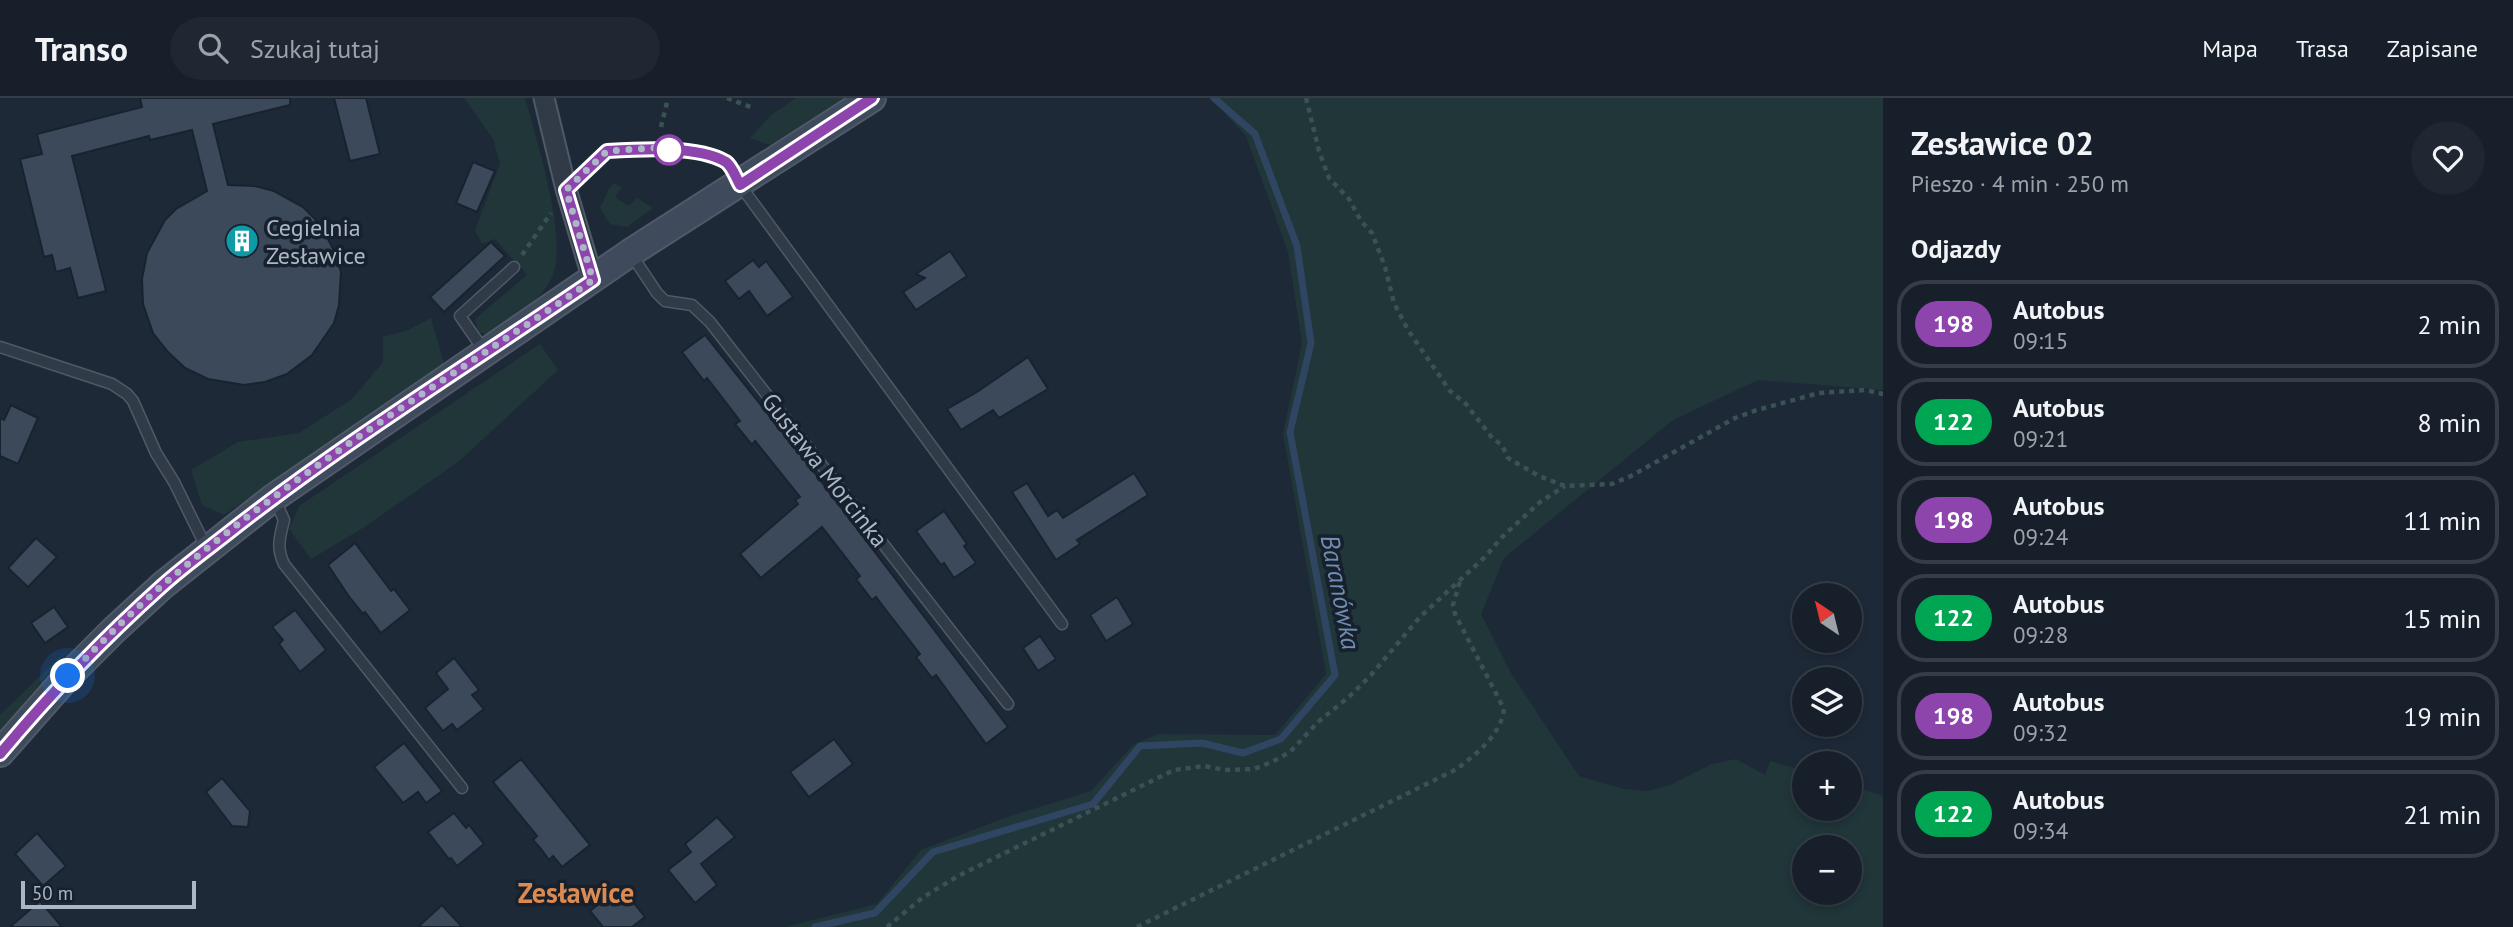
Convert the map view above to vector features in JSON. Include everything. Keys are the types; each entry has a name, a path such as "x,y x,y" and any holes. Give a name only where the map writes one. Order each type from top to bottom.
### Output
{"street":[{"path":"544,98 566,190 593,280"},
{"path":"0,753 68,676 114,630 163,585 273,498 630,253 872,98"}],"lane":[{"path":"566,190 607,151 654,148 715,157 728,163 740,185 1062,624"},
{"name":"Gustawa Morcinka","path":"630,253 657,293 666,301 692,305 709,322 1007,704"},
{"path":"485,352 460,316 514,267"},
{"path":"0,347 112,384 127,394 139,412 156,453 174,482 207,549"},
{"path":"273,498 284,520 278,541 279,554 284,564 462,788"}],"path":[{"path":"661,127 668,98"},
{"path":"727,98 753,108"},
{"path":"1306,98 1319,151 1329,178 1349,199 1361,221 1372,233 1385,267 1394,303 1419,347 1450,391 1466,404 1493,439 1502,445 1508,458 1539,476 1565,486 1612,484 1735,418 1778,403 1819,393 1865,390 1883,394"},
{"path":"514,267 556,207"},
{"path":"887,927 922,898 958,876 1174,770 1204,766 1225,770 1254,769 1290,752 1318,722 1371,675 1420,617 1540,502 1565,486"},
{"path":"1137,927 1457,769 1482,749 1503,717 1504,709 1453,608 1461,579"}],"green space":[{"path":"464,98 525,98 554,215 556,261 547,287 525,310 489,335 478,332 475,319 527,275 495,239 482,244 475,230 500,163 493,139"},
{"path":"796,98 852,98 776,147 750,138 771,115"},
{"path":"1219,98 1883,98 1883,390 1758,380 1673,420 1504,558 1481,614 1512,675 1579,776 1624,789 1647,791 1670,785 1712,764 1736,759 1765,775 1770,761 1792,767 1792,821 1862,821 1862,789 1883,796 1883,927 785,927 877,904 921,850 1007,817 1091,791 1133,745 1158,734 1275,735 1326,674 1283,434 1302,343 1288,252 1246,136 1214,102"},
{"path":"614,183 622,188 615,197 629,206 637,198 653,208 627,227 610,224 600,208"},
{"path":"431,318 444,363 224,515 202,505 191,470 238,442 299,433 352,399 383,362 383,337 408,330"},
{"path":"540,344 558,370 458,462 363,528 311,559 289,529 299,506"},
{"path":"68,649 0,733 0,715"}],"building":[{"name":"Cegielnia Zesławice","path":"140,98 290,98 290,105 213,124 228,185 255,186 274,191 303,207 321,225 336,255 341,272 339,305 334,323 312,355 287,374 265,382 244,385 208,379 185,368 153,333 143,304 142,279 147,253 165,220 176,209 207,191 192,130 150,140 149,136 72,156 106,291 78,298 70,268 56,272 52,255 44,257 20,159 42,154 37,134 142,107"},
{"name":"Cegielnia Zesławice","path":"334,98 366,98 380,154 350,161"},
{"path":"473,162 495,171 477,212 456,203"},
{"path":"491,242 505,256 444,312 430,297"},
{"path":"950,251 967,276 916,310 903,292 925,278 916,274"},
{"path":"753,260 759,267 766,261 793,297 767,316 749,291 739,299 725,281"},
{"path":"705,335 808,464 1008,727 986,744 936,675 932,678 916,657 920,654 876,597 872,600 856,579 860,576 822,527 761,578 740,554 798,504 795,500 800,497 755,441 752,445 735,424 740,421 707,378 704,381 682,352"},
{"path":"1028,357 1048,389 999,418 993,410 961,430 947,409"},
{"path":"11,405 38,418 18,464 0,456 0,418 4,420"},
{"path":"1134,473 1148,495 1077,540 1080,544 1056,560 1012,492 1027,483 1048,516 1057,510 1063,518"},
{"path":"944,511 967,544 964,546 976,563 954,578 916,531"},
{"path":"36,538 57,557 28,587 8,568"},
{"path":"355,543 391,591 394,589 410,610 381,633 350,598 328,565"},
{"path":"1117,597 1133,624 1106,641 1090,615"},
{"path":"54,607 68,627 45,643 31,623"},
{"path":"295,610 326,650 300,672 279,644 283,640 272,627"},
{"path":"1040,636 1056,659 1038,671 1023,648"},
{"path":"454,658 479,690 472,695 484,709 457,730 452,724 443,731 425,708 448,689 436,673"},
{"path":"834,739 853,764 809,797 790,772"},
{"path":"404,743 442,791 426,803 418,792 403,803 374,767"},
{"path":"521,759 590,845 562,867 553,856 549,860 533,840 537,836 493,782"},
{"path":"222,778 250,811 248,827 232,826 206,792"},
{"path":"454,813 466,828 469,825 484,844 457,866 428,832"},
{"path":"717,817 735,837 701,864 717,885 695,903 668,870 691,852 685,844"},
{"path":"37,833 66,866 43,886 15,854"},
{"path":"625,892 645,917 632,927 603,927 590,911 610,895 614,901"},
{"path":"40,901 62,927 10,927"},
{"path":"442,905 462,927 418,927"}],"waterway":[{"name":"Baranówka","path":"815,927 875,913 933,852 1093,804 1140,746 1202,743 1243,753 1281,739 1335,675 1290,432 1311,343 1297,246 1255,134 1214,98"}],"bus line":[{"name":"198","path":"0,754 30,717 114,630 207,549 339,451 593,280 566,190 607,151 654,148 715,157 728,163 740,185 872,98"}],"place":[{"name":"Cegielnia Zesławice","path":"242,241"}],"district":[{"name":"Zesławice","path":"576,892"}],"route":[{"path":"68,676 163,585 273,498 593,280 566,190 607,151 654,148 672,150 669,150"}]}
